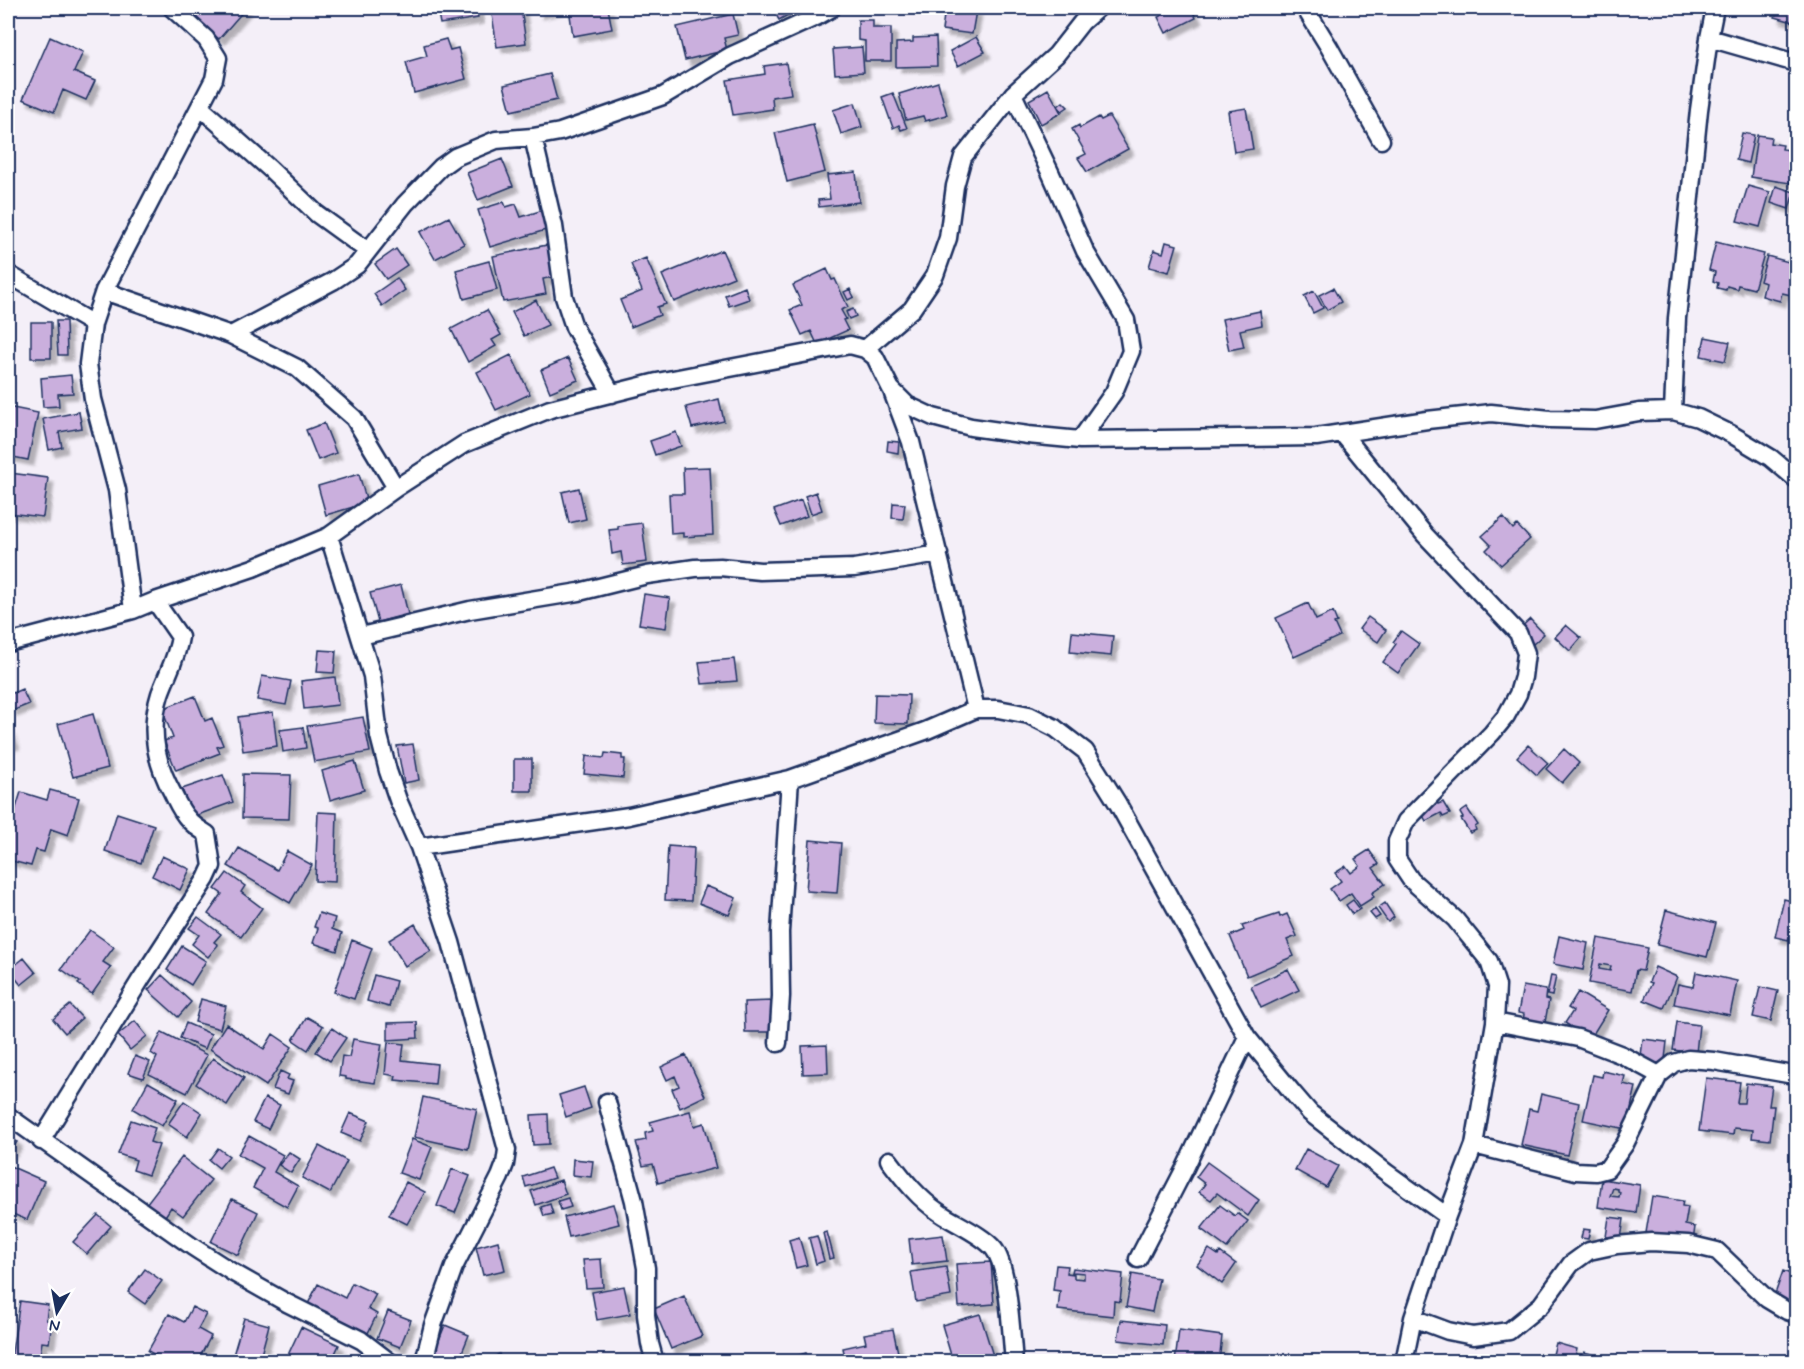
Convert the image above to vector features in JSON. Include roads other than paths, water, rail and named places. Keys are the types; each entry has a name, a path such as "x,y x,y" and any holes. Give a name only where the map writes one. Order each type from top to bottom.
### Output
{"street":[{"path":"133,610 117,490 93,399 88,364 93,324 104,291 214,79 218,58 206,39 172,8"},
{"path":"231,335 333,281 357,265 405,204 441,167 455,157 496,140 560,132 663,96 730,56 832,8"},
{"path":"866,349 912,309 934,275 948,238 955,186 963,157 1013,94 1056,55 1082,22 1098,8"},
{"path":"1305,8 1381,140"},
{"path":"1673,411 1677,318 1699,110 1715,8"},
{"path":"1709,38 1797,63"},
{"path":"1013,94 1085,251 1126,320 1131,351 1114,392 1080,440"},
{"path":"200,107 317,214 368,251"},
{"path":"533,137 554,226 564,297 574,327 612,394"},
{"path":"8,274 93,324"},
{"path":"104,291 231,335 297,368 354,418 396,488"},
{"path":"8,643 133,610 253,568 330,536 396,488 464,444 550,409 657,382 849,345 866,349 875,357 891,389 911,442 976,709"},
{"path":"891,389 907,405 933,417 971,427 1080,440 1316,437 1491,413 1550,419 1595,420 1639,412 1673,411 1698,418 1731,434 1771,458 1797,479"},
{"path":"1342,433 1425,535 1518,633 1526,653 1518,694 1506,716 1406,820 1397,841 1396,859 1411,880 1455,919 1489,961 1497,986 1495,1022 1474,1145 1447,1216 1413,1318 1404,1362"},
{"path":"330,536 372,676 379,736 388,771 419,847 451,942 507,1150 500,1177 454,1267 433,1325 424,1362"},
{"path":"361,636 470,610 579,592 647,575 695,568 720,567 760,571 854,568 939,554"},
{"path":"41,1140 212,866 207,834 182,812 163,777 155,751 154,727 160,695 178,650 180,637 155,601"},
{"path":"419,847 629,816 790,779 925,731 976,709 998,709 1029,715 1055,728 1085,751 1118,804 1247,1037 1310,1113 1447,1216"},
{"path":"778,1043 781,996 780,932 790,779"},
{"path":"1495,1022 1578,1038 1622,1055 1659,1075"},
{"path":"1138,1259 1185,1168 1247,1037"},
{"path":"1474,1145 1576,1170 1596,1172 1607,1169 1625,1144 1659,1075 1674,1063 1688,1059 1714,1061 1788,1074"},
{"path":"607,1102 634,1201 646,1268 646,1315 655,1362"},
{"path":"8,1116 222,1266 287,1303 361,1340 390,1362"},
{"path":"889,1160 909,1188 939,1213 977,1235 993,1248 1003,1267 1014,1362"},
{"path":"1413,1318 1448,1331 1473,1336 1509,1331 1541,1305 1571,1264 1589,1251 1617,1245 1651,1242 1688,1244 1717,1251 1767,1299 1797,1314"}]}
